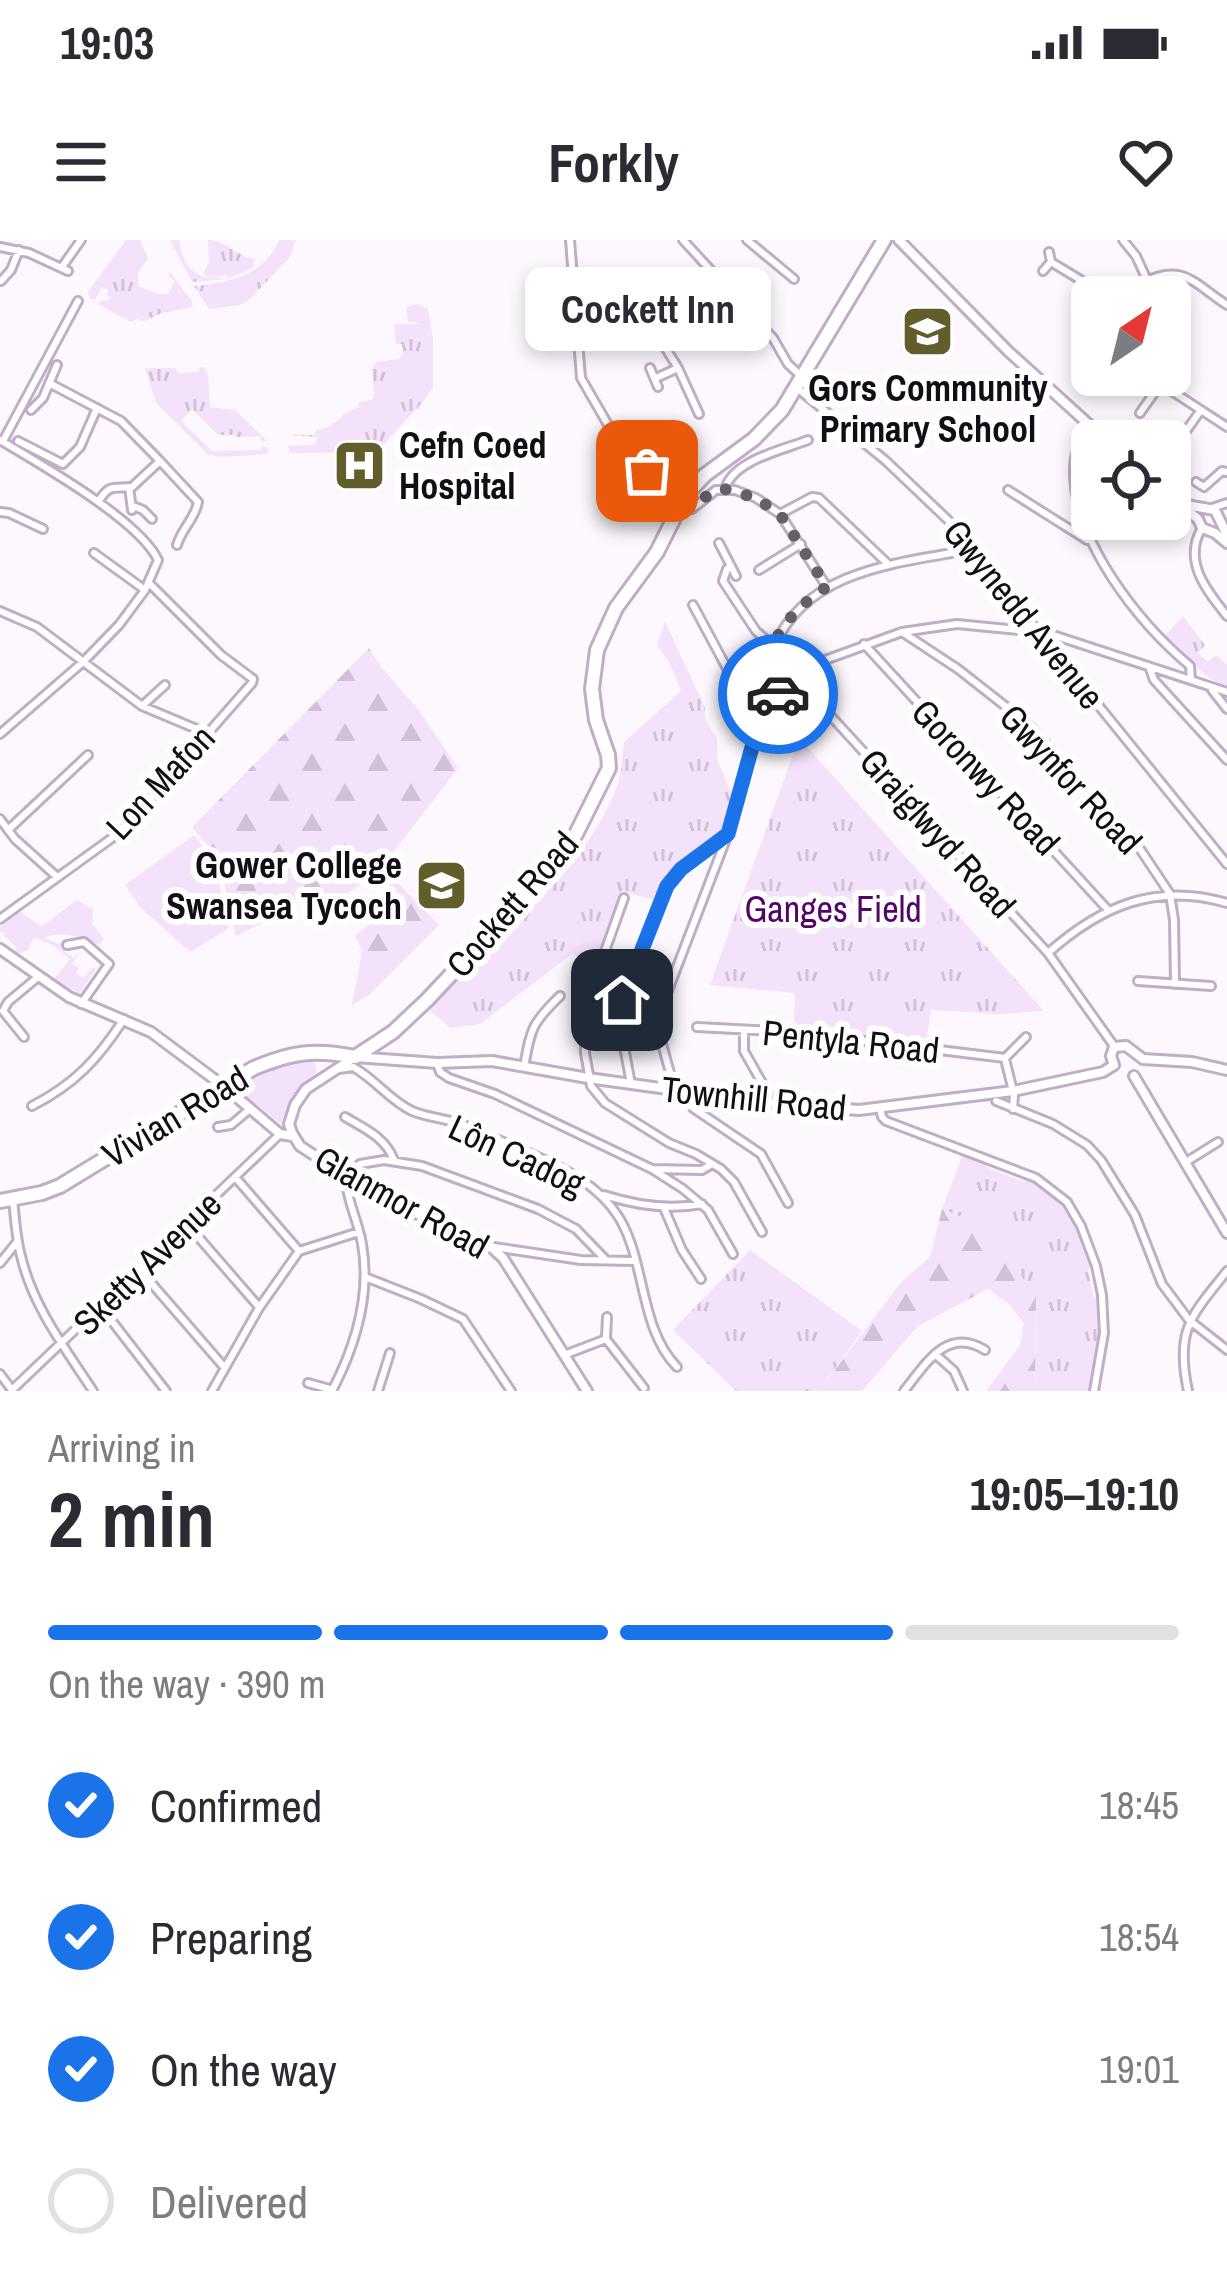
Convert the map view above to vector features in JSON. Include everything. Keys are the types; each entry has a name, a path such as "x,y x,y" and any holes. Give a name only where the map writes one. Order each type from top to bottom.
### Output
{"main road":[{"name":"Cockett Road","path":"362,1053 428,1000 542,878 588,814 610,763 593,706 592,676 597,650 616,608 705,475 776,418 884,240"},
{"name":"Vivian Road","path":"4,1199 60,1186 278,1058 296,1052 362,1053"}],"street":[{"path":"0,247 65,268 81,240"},
{"path":"570,240 580,378 626,456 686,503 725,489 747,494 780,514 827,587"},
{"name":"Gwynedd Avenue","path":"682,240 773,338 799,382 916,487 974,549 1227,864"},
{"path":"747,240 794,279"},
{"path":"899,240 1084,420"},
{"path":"1123,240 1146,276"},
{"path":"1,283 19,250"},
{"path":"1049,252 1052,262"},
{"path":"1043,271 1052,262"},
{"path":"1052,262 1077,276"},
{"path":"1191,281 1227,304"},
{"path":"625,283 678,368 700,414"},
{"path":"0,734 119,625 147,587 158,560 98,502 1,441 78,302"},
{"path":"578,346 598,341 644,314"},
{"path":"31,410 41,402 57,365"},
{"path":"650,368 657,383 678,368"},
{"path":"49,383 122,422 198,502 177,545"},
{"path":"1140,413 1152,396"},
{"path":"1179,396 1227,428"},
{"path":"19,441 63,464 80,447 98,408"},
{"path":"1191,424 1201,410"},
{"path":"725,489 738,471 808,440"},
{"path":"98,502 106,490 129,487 160,461"},
{"path":"1196,482 1204,487 1227,472"},
{"path":"129,487 132,508 152,519"},
{"path":"1008,490 1071,529"},
{"path":"780,514 819,498 890,565"},
{"path":"1227,504 1196,536 1194,554 1204,587 1227,616"},
{"path":"1191,507 1214,513 1227,539"},
{"path":"0,512 43,529"},
{"path":"1203,526 1216,528 1214,513"},
{"path":"1191,515 1227,539"},
{"path":"1093,540 1126,601 1190,666 1191,680"},
{"name":"Graiglwyd Road","path":"719,544 736,576"},
{"path":"759,570 801,544"},
{"path":"774,647 802,605 827,587 890,565 974,549"},
{"path":"94,553 147,587"},
{"name":"Graiglwyd Road","path":"731,566 723,580 756,631 1048,953 1114,1047"},
{"name":"Lon Mafon","path":"0,919 123,830 252,683 253,679 147,587"},
{"path":"693,605 759,722"},
{"path":"0,611 37,627 142,706 206,733"},
{"path":"675,1091 658,1014 728,834 759,722 777,695 814,664 902,632 957,624 1036,628"},
{"name":"Gwynfor Road","path":"902,632 1028,724 1136,843 1170,894"},
{"path":"1043,637 1050,634 1227,692"},
{"name":"Goronwy Road","path":"864,644 1108,910"},
{"path":"1150,668 1154,680 1227,760"},
{"path":"142,706 165,685"},
{"path":"1211,686 1227,709"},
{"path":"8,830 88,755"},
{"path":"0,819 56,877"},
{"path":"631,1084 619,1020 622,1000 661,899 681,869 728,834"},
{"path":"1170,894 1175,984"},
{"path":"1048,953 1076,928 1144,898 1170,894 1227,903"},
{"path":"624,898 585,1020 588,1078 594,1094 734,1182 761,1232"},
{"path":"68,945 84,942 109,964 81,1004"},
{"path":"0,949 81,1004 151,1032 280,1134 293,1136 290,1120 311,1084 362,1053"},
{"path":"24,1037 3,1011 38,976"},
{"path":"1138,981 1211,986"},
{"path":"524,1067 531,1028 560,996"},
{"path":"32,1106 75,1079 124,1019"},
{"name":"Pentyla Road","path":"697,1027 1004,1058"},
{"path":"744,1029 744,1051 769,1103"},
{"path":"388,1035 385,1049 392,1060"},
{"path":"1013,1108 1004,1058 1027,1037"},
{"path":"1227,1070 1143,1059 1126,1046 1114,1047 1111,1056 1114,1065 1134,1076 1227,1233"},
{"name":"Townhill Road","path":"362,1053 437,1063 492,1061 687,1093 859,1110 1013,1091 1103,1072 1114,1065"},
{"path":"1134,1076 1143,1059"},
{"path":"437,1063 449,1078 495,1094 652,1169 683,1189 701,1204 733,1254"},
{"name":"Lôn Cadog","path":"329,1071 353,1067 416,1113 461,1124 550,1162 590,1185 620,1220 655,1330 665,1354 677,1366"},
{"path":"687,1093 693,1108 710,1123 761,1154 788,1203"},
{"path":"996,1101 1070,1134 1101,1160 1136,1215 1162,1284 1189,1320 1227,1350"},
{"path":"880,1108 886,1121 1036,1178 1067,1202 1081,1226 1102,1294 1104,1333 1094,1391"},
{"path":"218,1127 231,1124 250,1109"},
{"path":"344,1117 378,1137 394,1160"},
{"name":"Sketty Avenue","path":"13,1391 280,1134"},
{"name":"Glanmor Road","path":"293,1136 307,1151 377,1196 490,1246 503,1258 587,1391"},
{"path":"1185,1162 1218,1142"},
{"path":"308,1383 333,1390 356,1334 365,1277 347,1188 348,1178 361,1164 394,1160 422,1166 538,1209 576,1229 605,1260"},
{"path":"652,1169 702,1169 712,1164"},
{"path":"235,1177 299,1251"},
{"path":"600,1194 664,1207 701,1204"},
{"path":"4,1199 44,1317 93,1391"},
{"path":"664,1207 682,1250 701,1279"},
{"path":"188,1224 259,1307"},
{"path":"212,1391 259,1307 299,1251 359,1232"},
{"path":"0,1262 17,1241"},
{"path":"490,1246 581,1260 636,1261"},
{"path":"140,1270 225,1368"},
{"path":"1188,1391 1183,1351 1189,1320 1227,1271"},
{"path":"365,1277 463,1319 511,1391"},
{"path":"101,1307 166,1391"},
{"path":"607,1317 606,1339 644,1388"},
{"path":"564,1355 606,1339"},
{"path":"904,1391 948,1344 964,1341 985,1350"},
{"path":"378,1391 390,1353"},
{"path":"935,1354 954,1371 963,1391"},
{"path":"0,1374 13,1391"}],"green space":[{"path":"126,240 140,240 148,258 138,273 138,286 168,294 175,281 168,276 170,272 193,307 131,322 98,304 109,301 108,290 102,287 95,300 90,299 88,292"},
{"path":"170,240 179,240 189,266 204,277 211,278 203,274 209,263 208,240 257,259 254,267 228,279 226,275 212,277 226,279 192,282"},
{"path":"279,240 296,240 290,257 249,300 209,309 194,286 255,269"},
{"path":"418,304 428,309 433,339 433,387 423,402 372,452 290,453 288,446 315,445 318,437 287,435 315,435 316,430 359,408 359,402 374,397 372,369 376,362 403,355 402,344 396,344 394,324 421,324 408,321 406,307"},
{"path":"204,367 210,407 235,410 267,441 260,436 218,435 192,409 181,421 212,451 261,450 261,445 270,450 266,454 208,454 156,403 145,368 175,368 178,373 199,372"},
{"path":"1183,616 1205,645 1198,653 1208,662 1216,655 1227,664 1227,687 1201,672 1164,637"},
{"path":"665,622 717,738 718,762 730,790 738,793 726,829 668,879 656,901 623,891 597,964 572,954 480,1024 451,1028 427,1008 563,874 605,812 619,780 624,742 681,691 657,645"},
{"path":"369,648 458,768 382,867 439,925 369,995 352,1005 362,951 355,935 391,909 375,874 334,903 296,900 236,936 219,860 192,827"},
{"name":"Ganges Field","path":"799,738 1044,1011 931,1010 926,1044 794,1027 795,993 710,985"},
{"path":"194,835 215,864 229,928 190,952 140,907 125,885"},
{"path":"77,900 93,909 92,924 104,939 99,945 72,936 44,938 61,945 73,958 82,951 72,963 83,978 96,969 79,994 54,979 70,959 56,947 34,937 28,950 19,954 4,936 0,939 5,933 0,933 0,927 18,911 42,926"},
{"path":"313,1057 317,1073 293,1094 281,1124 241,1092 240,1086 289,1060"},
{"path":"963,1154 988,1163 987,1168 1041,1185 1062,1203 1077,1226 1094,1267 1088,1269 1094,1298 1100,1298 1103,1329 1092,1391 1035,1391 1036,1296 985,1227 942,1209"},
{"path":"942,1209 985,1227 1036,1296 1035,1391 986,1391 1020,1345 1024,1323 988,1289 918,1326 862,1391 819,1391 902,1281 930,1257"},
{"path":"750,1250 862,1331 819,1391 736,1391 673,1330"}],"way so far":[{"path":"647,471 686,496 681,504 692,509 709,494 725,489 747,494 776,510 827,587 802,605 776,642 776,653 795,677 778,694"}],"place":[{"name":"Gors Community Primary School","path":"928,332"},
{"name":"Cefn Coed Hospital","path":"360,466"},
{"name":"Cockett Inn","path":"647,471"},
{"name":"Gower College Swansea Tycoch","path":"441,886"}],"route":[{"path":"622,1000 667,886 681,869 728,834 759,722 778,694"}]}
